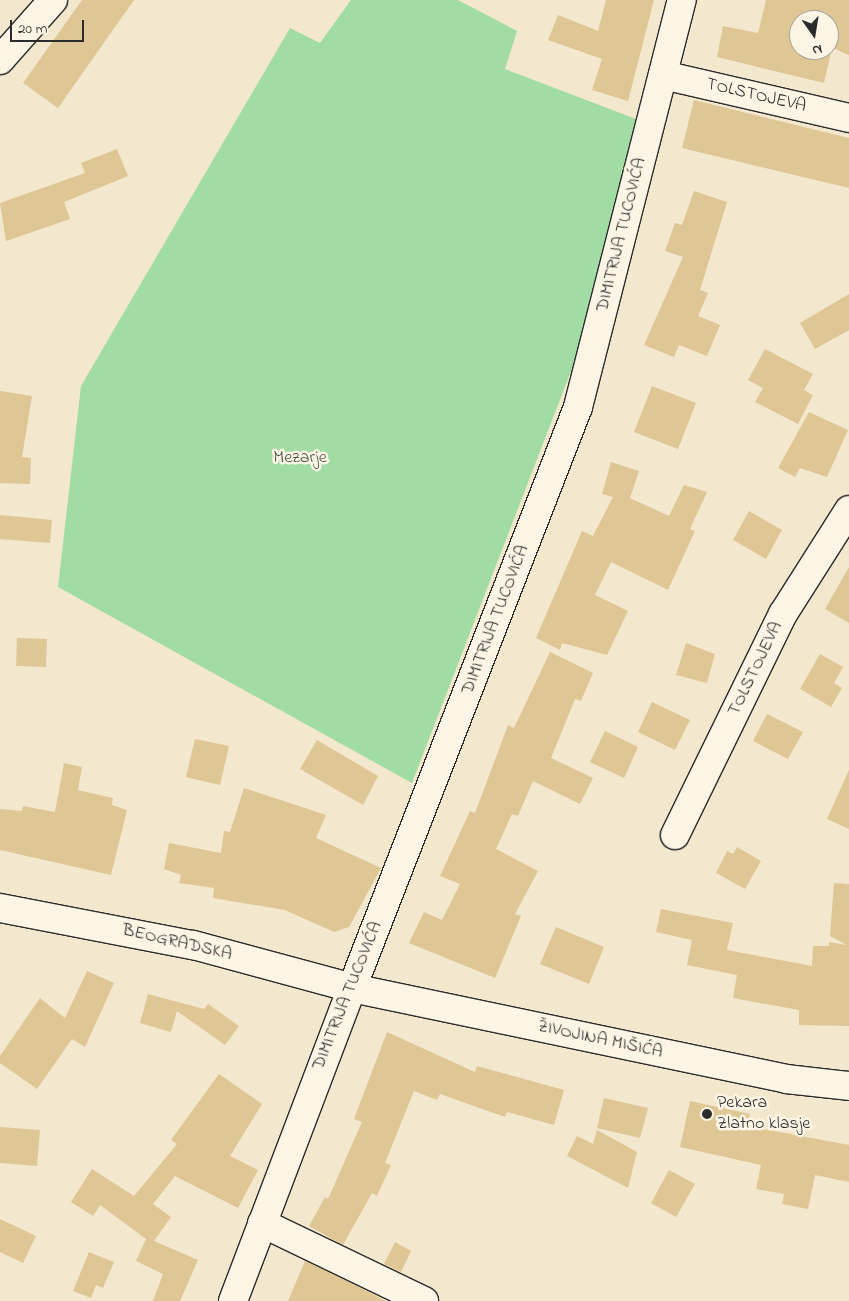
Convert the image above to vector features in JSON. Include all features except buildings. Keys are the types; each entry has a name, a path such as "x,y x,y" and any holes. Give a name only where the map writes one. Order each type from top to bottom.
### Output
{"street":[{"path":"0,60 52,0"},
{"name":"DIMITRIJA TUCOVIĆA","path":"233,1301 352,988 578,407 682,0"},
{"name":"TOLSTOJEVA","path":"663,75 849,118"},
{"name":"TOLSTOJEVA","path":"675,835 783,614 849,510"},
{"name":"BEOGRADSKA","path":"0,908 193,945 352,988"},
{"name":"ŽIVOJINA MIŠIĆA","path":"352,988 786,1079 849,1086"},
{"path":"262,1223 424,1301"}],"green space":[{"name":"Mezarje","path":"351,0 458,0 517,31 505,69 636,119 573,366 412,783 58,587 81,386 290,28 320,43"}],"place":[{"name":"Pekara Zlatno klasje","path":"707,1114"}]}
